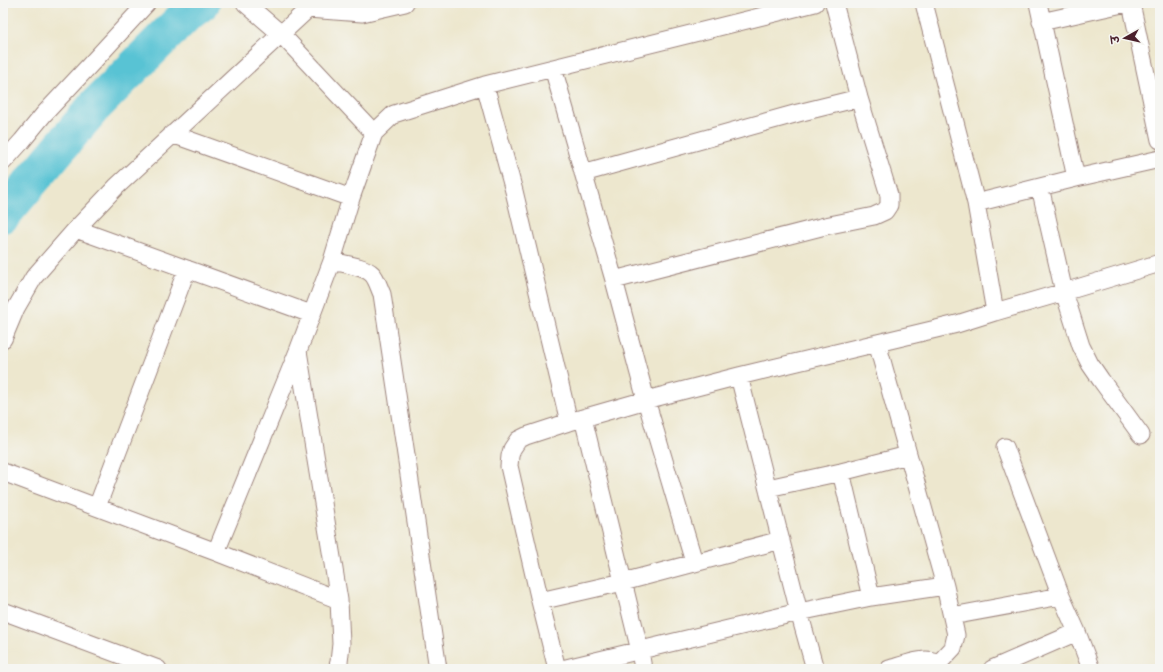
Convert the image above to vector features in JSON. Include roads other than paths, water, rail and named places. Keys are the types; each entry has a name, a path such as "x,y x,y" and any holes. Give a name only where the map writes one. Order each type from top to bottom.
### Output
{"street":[{"path":"3,162 44,114 147,3"},
{"path":"245,3 281,34 374,133"},
{"path":"3,339 16,308 34,277 76,229 116,187 172,134 312,6 362,13 405,3"},
{"path":"216,552 298,351 332,261 351,198 374,133 385,122 394,114 485,85 815,3"},
{"path":"614,280 826,226 874,216 885,211 889,206 889,195 859,98 834,3"},
{"path":"924,3 976,203 994,312"},
{"path":"1038,3 1076,178"},
{"path":"1041,22 1127,3"},
{"path":"1131,3 1160,140"},
{"path":"553,68 614,280 646,400 694,562"},
{"path":"485,85 576,420 623,582 640,650 643,669"},
{"path":"583,173 798,113 859,98"},
{"path":"172,134 351,198"},
{"path":"976,203 1160,159"},
{"path":"1040,187 1064,292 1081,346 1090,364 1141,436"},
{"path":"76,229 311,314"},
{"path":"332,261 365,269 377,280 382,294 438,669"},
{"path":"558,669 540,601 509,466 512,449 518,440 576,420 646,400 956,324 1160,263"},
{"path":"97,507 187,270"},
{"path":"877,343 945,586 956,635 956,641 953,648 940,666 932,661 923,660 889,669"},
{"path":"298,351 339,600 341,644 337,669"},
{"path":"739,376 815,669"},
{"path":"1005,447 1090,669"},
{"path":"768,488 908,455"},
{"path":"3,472 339,600"},
{"path":"841,472 871,597"},
{"path":"540,601 623,582 781,540"},
{"path":"562,669 799,612 871,597 945,586"},
{"path":"952,616 1061,596"},
{"path":"3,611 158,669"},
{"path":"992,669 1077,632"}],"waterway":[{"path":"3,215 94,107 185,16 202,3"}]}
